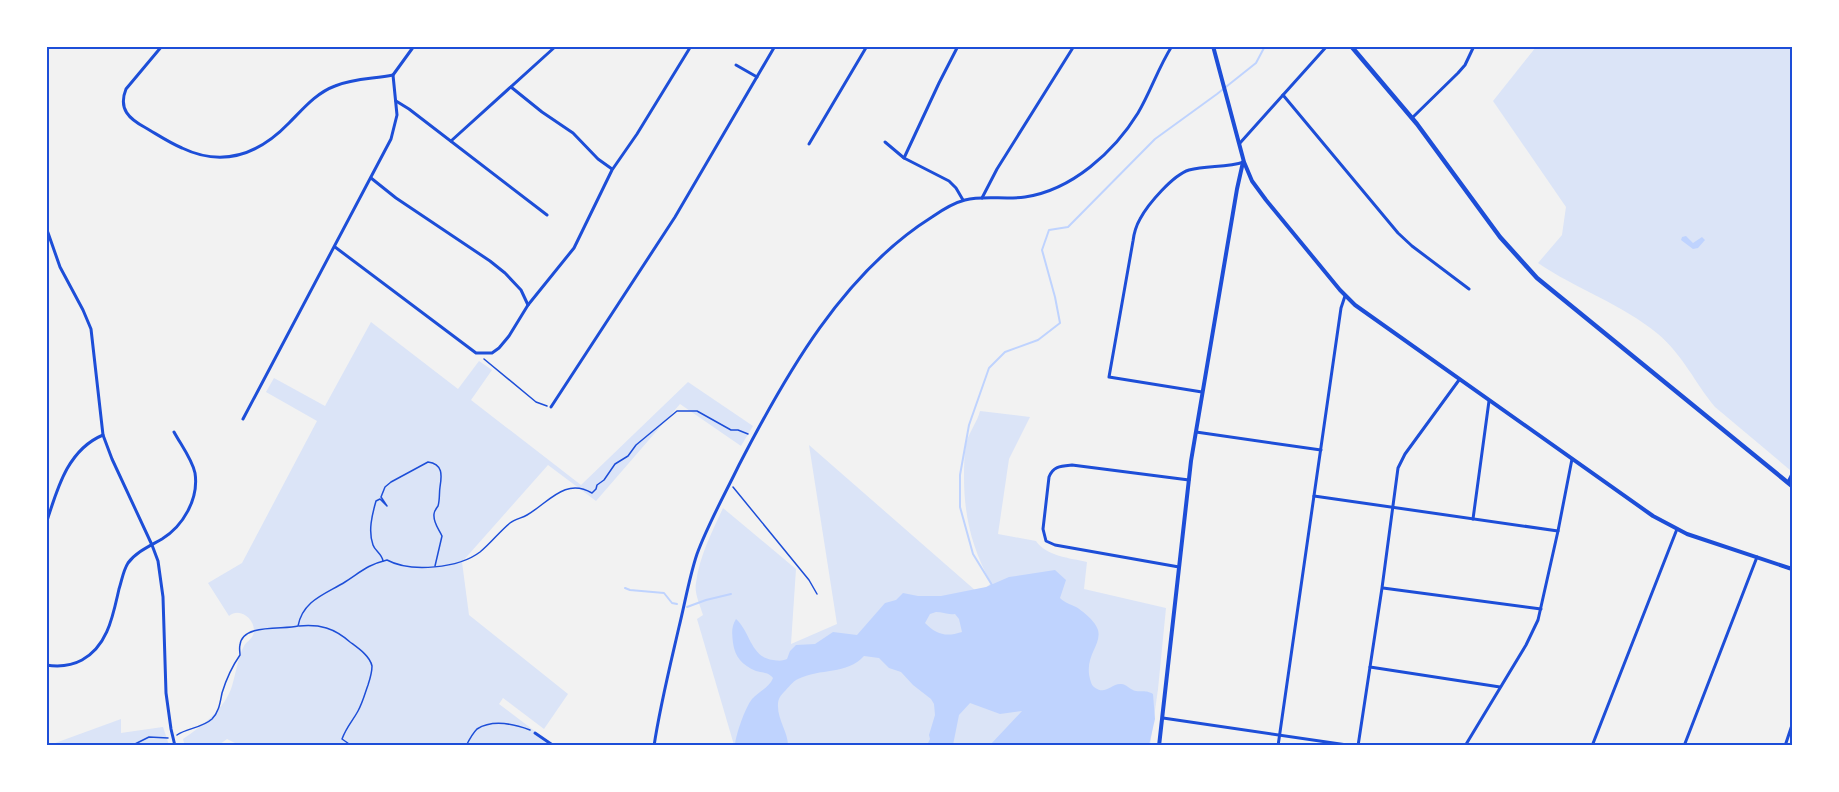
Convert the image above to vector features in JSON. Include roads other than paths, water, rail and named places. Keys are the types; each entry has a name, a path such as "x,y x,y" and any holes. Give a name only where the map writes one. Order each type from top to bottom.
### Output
{"main road":[{"path":"1351,46 1412,118 1500,237 1537,278 1790,484"}],"street":[{"path":"162,46 126,89 123,106 127,114 141,126 183,149 217,158 242,154 265,144 279,134 308,104 334,86 393,75"},
{"path":"243,420 391,139 397,114 393,75 414,46"},
{"path":"451,141 556,46"},
{"path":"335,247 476,353 492,353 509,336 528,306 574,248 612,170 691,46"},
{"path":"551,407 675,217 775,46"},
{"path":"809,144 867,46"},
{"path":"904,158 958,46"},
{"path":"982,198 1074,46"},
{"path":"654,746 693,567 701,545 754,436 818,331 846,293 905,236 948,207 963,200 1024,197 1046,192 1074,178 1095,163 1115,144 1137,114 1172,46"},
{"path":"1213,46 1249,175 1259,192 1345,296 1370,317 1642,509 1677,529 1792,568"},
{"path":"1239,144 1327,46"},
{"path":"1412,118 1465,65 1474,46"},
{"path":"736,65 757,77"},
{"path":"512,87 542,112 573,133 612,170"},
{"path":"1283,95 1398,233 1420,253 1469,289"},
{"path":"396,101 547,215"},
{"path":"885,142 904,158 949,181 963,200"},
{"path":"1159,746 1189,480 1237,189 1244,162"},
{"path":"1202,392 1109,377 1131,252 1141,216 1166,186 1180,174 1194,169 1231,166 1244,162"},
{"path":"371,178 396,198 505,273 521,290 528,306"},
{"path":"46,227 60,267 83,310 90,329 94,344 103,435 152,545 159,566 166,693 176,746"},
{"path":"1278,746 1341,308 1345,296"},
{"path":"1163,718 1356,746 1401,460 1459,380"},
{"path":"1473,519 1489,401"},
{"path":"46,665 58,666 75,663 86,658 96,649 111,622 123,574 129,562 138,553 164,538 186,515 193,501 195,472 174,432"},
{"path":"1196,432 1321,450"},
{"path":"46,524 64,472 88,444 103,435"},
{"path":"1465,746 1532,632 1541,609 1572,459"},
{"path":"1179,567 1050,544 1044,537 1043,529 1049,477 1052,471 1060,466 1072,465 1189,480"},
{"path":"1790,484 1792,474"},
{"path":"1314,496 1558,531"},
{"path":"1592,746 1677,529"},
{"path":"1684,746 1757,557"},
{"path":"1382,588 1541,609"},
{"path":"1370,667 1500,687"},
{"path":"1785,746 1792,725"},
{"path":"535,733 554,746"}],"water":[{"path":"1686,236 1693,243 1702,237 1705,240 1698,248 1693,249 1681,240"},
{"path":"1055,570 1066,580 1060,598 1086,614 1098,630 1098,641 1089,664 1093,686 1101,690 1122,684 1134,690 1153,694 1155,719 1149,745 990,745 1022,711 1000,714 970,703 959,715 953,745 927,745 935,715 931,699 901,672 889,668 879,658 864,656 850,666 798,679 782,694 778,710 788,745 735,745 741,721 749,703 773,678 747,666 737,656 732,634 736,619 760,654 766,658 782,660 787,659 790,651 796,645 815,644 833,632 857,635 885,603 896,600 903,593 918,596 941,596 986,587 1009,577","holes":["936,612 955,614 959,619 962,632 942,634 925,623 930,614"]}],"waterway":[{"path":"992,585 973,554 960,507 960,475 969,425 989,368 1005,352 1038,340 1060,323 1042,250 1049,230 1068,227 1155,139 1256,63 1265,46"},
{"path":"625,588 664,593 672,603 677,604"},
{"path":"687,607 731,594"}]}
